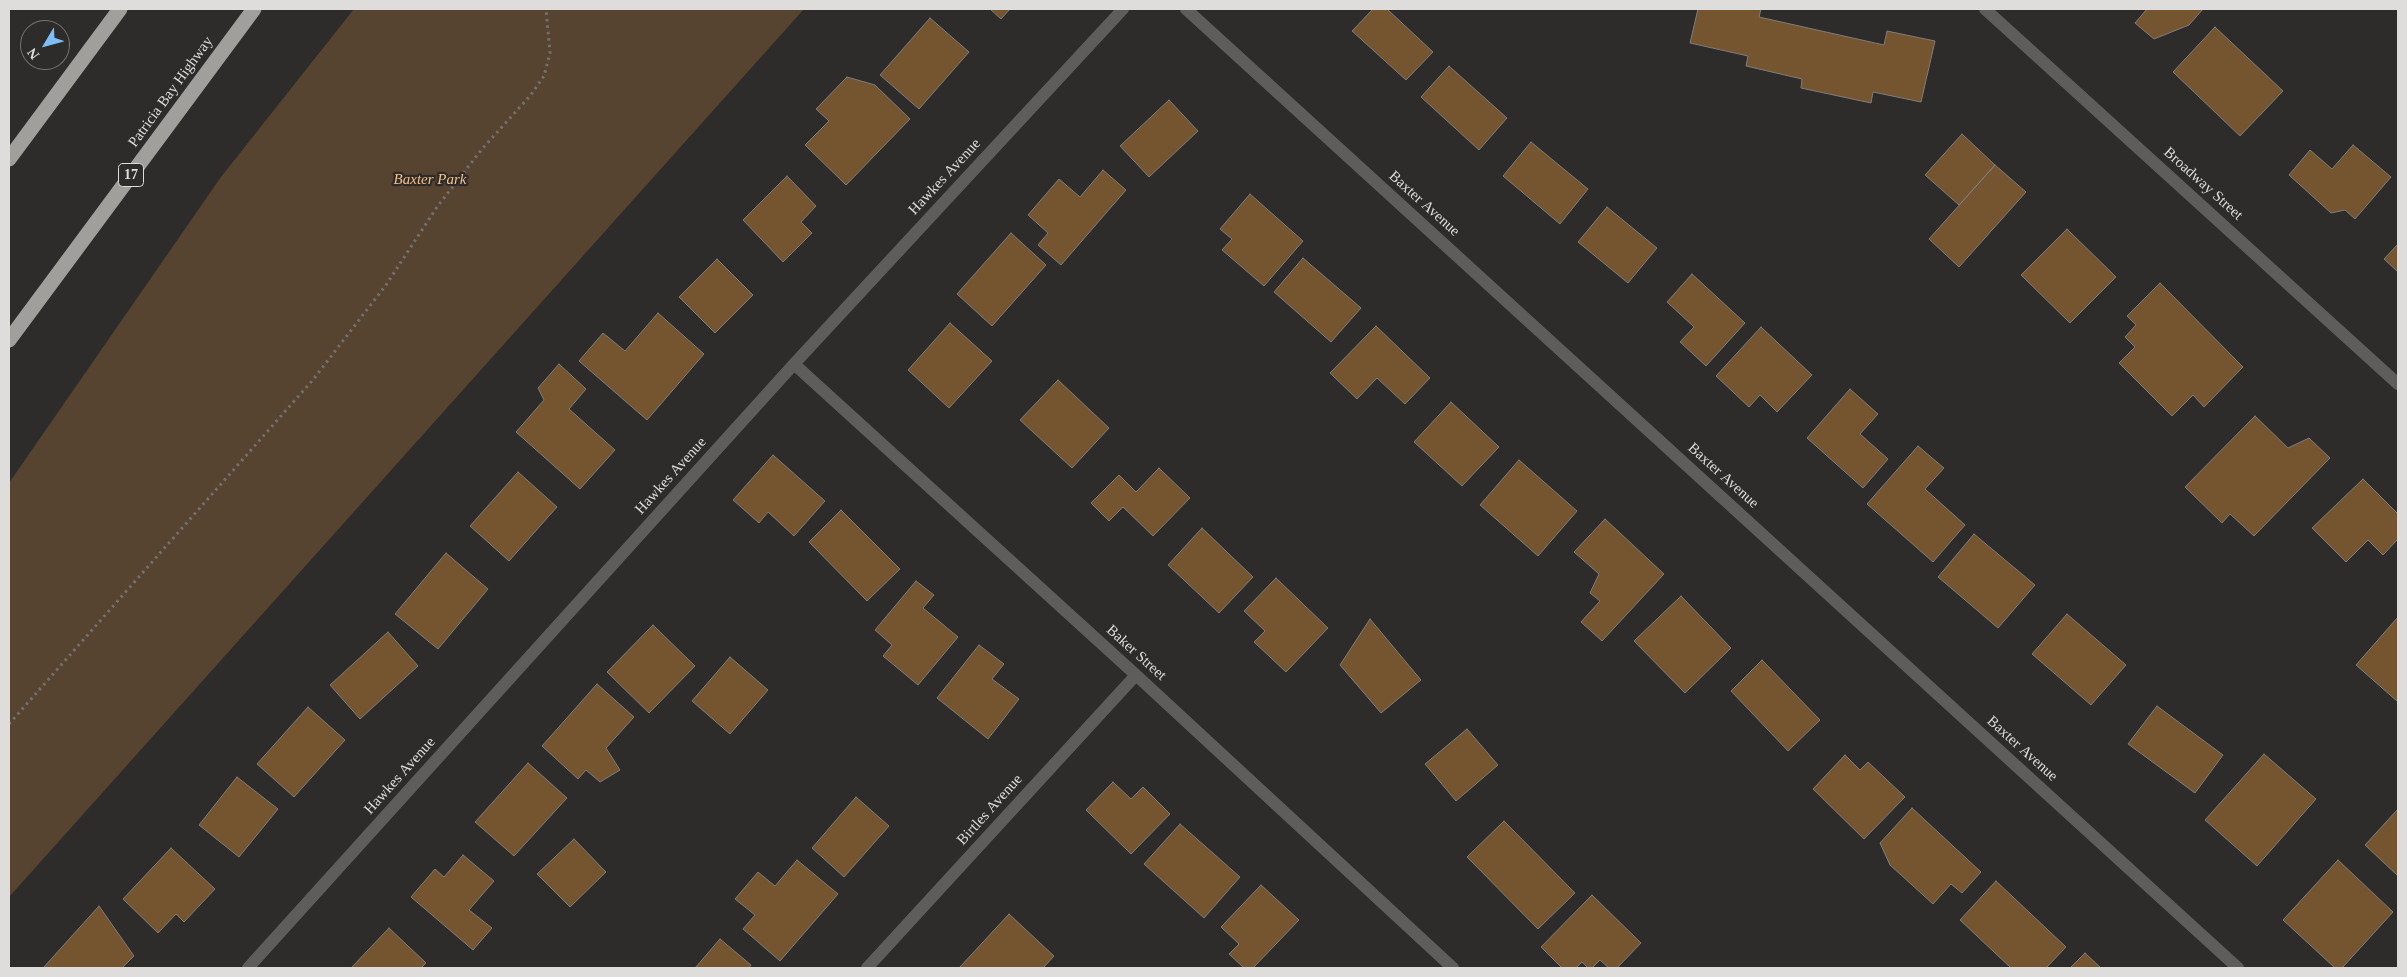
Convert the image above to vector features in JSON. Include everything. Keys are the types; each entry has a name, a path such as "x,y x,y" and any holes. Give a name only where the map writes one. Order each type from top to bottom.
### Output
{"highway":[{"path":"9,159 120,9"},
{"name":"Patricia Bay Highway","path":"9,340 254,9"}],"street":[{"name":"Hawkes Avenue","path":"248,968 794,364 1122,9"},
{"name":"Baxter Avenue","path":"1186,9 2238,968"},
{"name":"Broadway Street","path":"1985,9 2398,384"},
{"name":"Baker Street","path":"794,364 1136,675 1453,968"},
{"name":"Birtles Avenue","path":"867,968 1136,675"}],"path":[{"path":"9,724 312,381 386,285 437,207 482,148 530,96 544,76 550,53 546,9"}],"green space":[{"name":"Baxter Park","path":"354,9 804,9 9,897 9,483 221,177"}],"building":[{"path":"990,9 1010,9 1001,19"},
{"path":"1373,9 1387,9 1433,52 1406,80 1352,31"},
{"path":"1698,9 1761,9 1759,17 1884,45 1887,31 1935,41 1921,102 1873,92 1871,103 1801,88 1802,79 1746,66 1748,56 1690,43"},
{"path":"2147,9 2203,9 2189,25 2154,39 2135,23"},
{"path":"930,18 969,52 919,109 880,75"},
{"path":"2215,27 2283,91 2240,136 2173,72"},
{"path":"1449,66 1507,118 1479,150 1421,97"},
{"path":"847,77 875,85 910,119 846,185 805,145 829,121 816,109"},
{"path":"1169,100 1198,131 1149,177 1120,146"},
{"path":"1962,134 1995,165 1959,205 1925,175"},
{"path":"1531,142 1588,189 1560,224 1503,176"},
{"path":"2353,145 2391,177 2355,219 2345,210 2331,213 2289,175 2310,150 2332,169"},
{"path":"1995,165 2026,192 1959,267 1929,239"},
{"path":"1103,170 1126,190 1061,265 1038,245 1048,233 1028,215 1059,179 1080,197"},
{"path":"787,176 816,206 801,222 812,233 783,262 743,220"},
{"path":"1250,194 1303,241 1264,286 1222,250 1232,239 1220,229"},
{"path":"1607,207 1657,248 1628,283 1578,242"},
{"path":"2067,229 2116,277 2070,323 2021,275"},
{"path":"1011,233 1046,265 992,326 957,294"},
{"path":"2398,244 2398,272 2384,259"},
{"path":"1303,258 1361,308 1331,342 1274,292"},
{"path":"717,259 753,295 715,333 679,297"},
{"path":"1692,274 1745,323 1706,366 1680,342 1694,327 1667,302"},
{"path":"2160,283 2243,367 2204,407 2193,395 2172,416 2119,363 2135,347 2125,337 2136,325 2127,316"},
{"path":"658,313 704,354 647,420 579,361 603,333 625,351"},
{"path":"950,323 992,361 949,408 908,370"},
{"path":"1376,326 1430,378 1405,404 1377,378 1357,399 1330,373"},
{"path":"1761,327 1812,375 1777,412 1760,395 1749,407 1716,376"},
{"path":"559,364 586,389 569,409 615,450 580,489 516,432 544,400 538,388"},
{"path":"1058,380 1109,428 1072,468 1020,420"},
{"path":"1850,389 1878,414 1860,434 1888,459 1863,488 1807,438"},
{"path":"1451,402 1499,447 1462,486 1414,442"},
{"path":"2255,416 2288,448 2309,438 2330,458 2254,536 2230,514 2222,523 2185,487"},
{"path":"1918,446 1944,468 1925,489 1965,525 1933,562 1867,504"},
{"path":"773,455 825,501 794,536 768,512 759,523 733,500"},
{"path":"1519,460 1577,511 1538,556 1480,505"},
{"path":"1159,468 1190,498 1153,536 1123,507 1109,521 1091,503 1119,475 1136,492"},
{"path":"518,472 557,507 509,561 470,526"},
{"path":"2363,479 2398,514 2398,539 2383,555 2368,540 2346,562 2312,528"},
{"path":"841,510 900,569 867,601 809,542"},
{"path":"1605,519 1664,574 1602,641 1581,622 1600,601 1590,593 1599,574 1574,552"},
{"path":"1202,528 1253,577 1219,613 1168,565"},
{"path":"1974,534 2035,585 1998,628 1938,577"},
{"path":"446,553 488,589 438,649 395,614"},
{"path":"1276,578 1328,628 1286,672 1254,642 1265,631 1244,611"},
{"path":"916,581 934,595 923,608 958,637 918,685 883,656 892,645 875,630"},
{"path":"1681,596 1731,648 1685,693 1634,641"},
{"path":"2067,614 2126,665 2091,705 2032,654"},
{"path":"2398,617 2398,702 2356,665"},
{"path":"1370,619 1421,680 1381,713 1340,665"},
{"path":"653,625 695,666 649,713 607,672"},
{"path":"388,632 418,666 360,719 330,685"},
{"path":"979,645 1004,664 992,679 1019,699 988,739 937,698"},
{"path":"730,657 768,690 730,734 692,701"},
{"path":"1762,660 1820,720 1788,751 1731,691"},
{"path":"597,684 634,717 606,748 620,770 600,782 586,770 578,779 542,746"},
{"path":"2157,706 2223,755 2195,793 2128,744"},
{"path":"308,707 345,740 294,797 257,764"},
{"path":"1467,729 1498,765 1456,801 1425,764"},
{"path":"2264,754 2316,799 2257,866 2205,820"},
{"path":"1845,755 1860,770 1868,762 1905,797 1864,839 1813,789"},
{"path":"528,763 567,798 514,856 475,822"},
{"path":"237,777 278,809 239,857 199,825"},
{"path":"1113,782 1131,799 1143,787 1170,814 1131,854 1086,810"},
{"path":"856,797 889,826 844,877 812,848"},
{"path":"1912,808 1981,872 1962,893 1951,884 1933,904 1890,865 1880,843"},
{"path":"2398,809 2398,876 2365,845"},
{"path":"1504,821 1575,893 1538,929 1467,857"},
{"path":"1180,824 1240,877 1204,918 1144,864"},
{"path":"574,839 606,872 570,907 537,874"},
{"path":"171,848 215,889 184,922 176,914 158,933 123,899"},
{"path":"463,855 494,881 469,910 492,928 473,950 411,897 435,869 444,877"},
{"path":"797,860 838,894 780,961 743,929 755,915 735,899 758,872 775,886"},
{"path":"2338,860 2393,912 2342,968 2335,968 2283,920"},
{"path":"1996,881 2066,947 2046,968 2011,968 1960,920"},
{"path":"1261,885 1299,920 1253,968 1244,968 1229,954 1239,944 1221,927"},
{"path":"1592,895 1641,943 1617,968 1609,968 1600,960 1592,968 1588,968 1582,962 1576,968 1562,968 1541,947"},
{"path":"99,906 134,956 122,968 43,968"},
{"path":"1009,914 1054,956 1043,968 959,968"},
{"path":"389,928 426,963 421,968 351,968"},
{"path":"720,939 751,965 749,968 695,968"},
{"path":"2085,953 2101,968 2070,968"}]}
